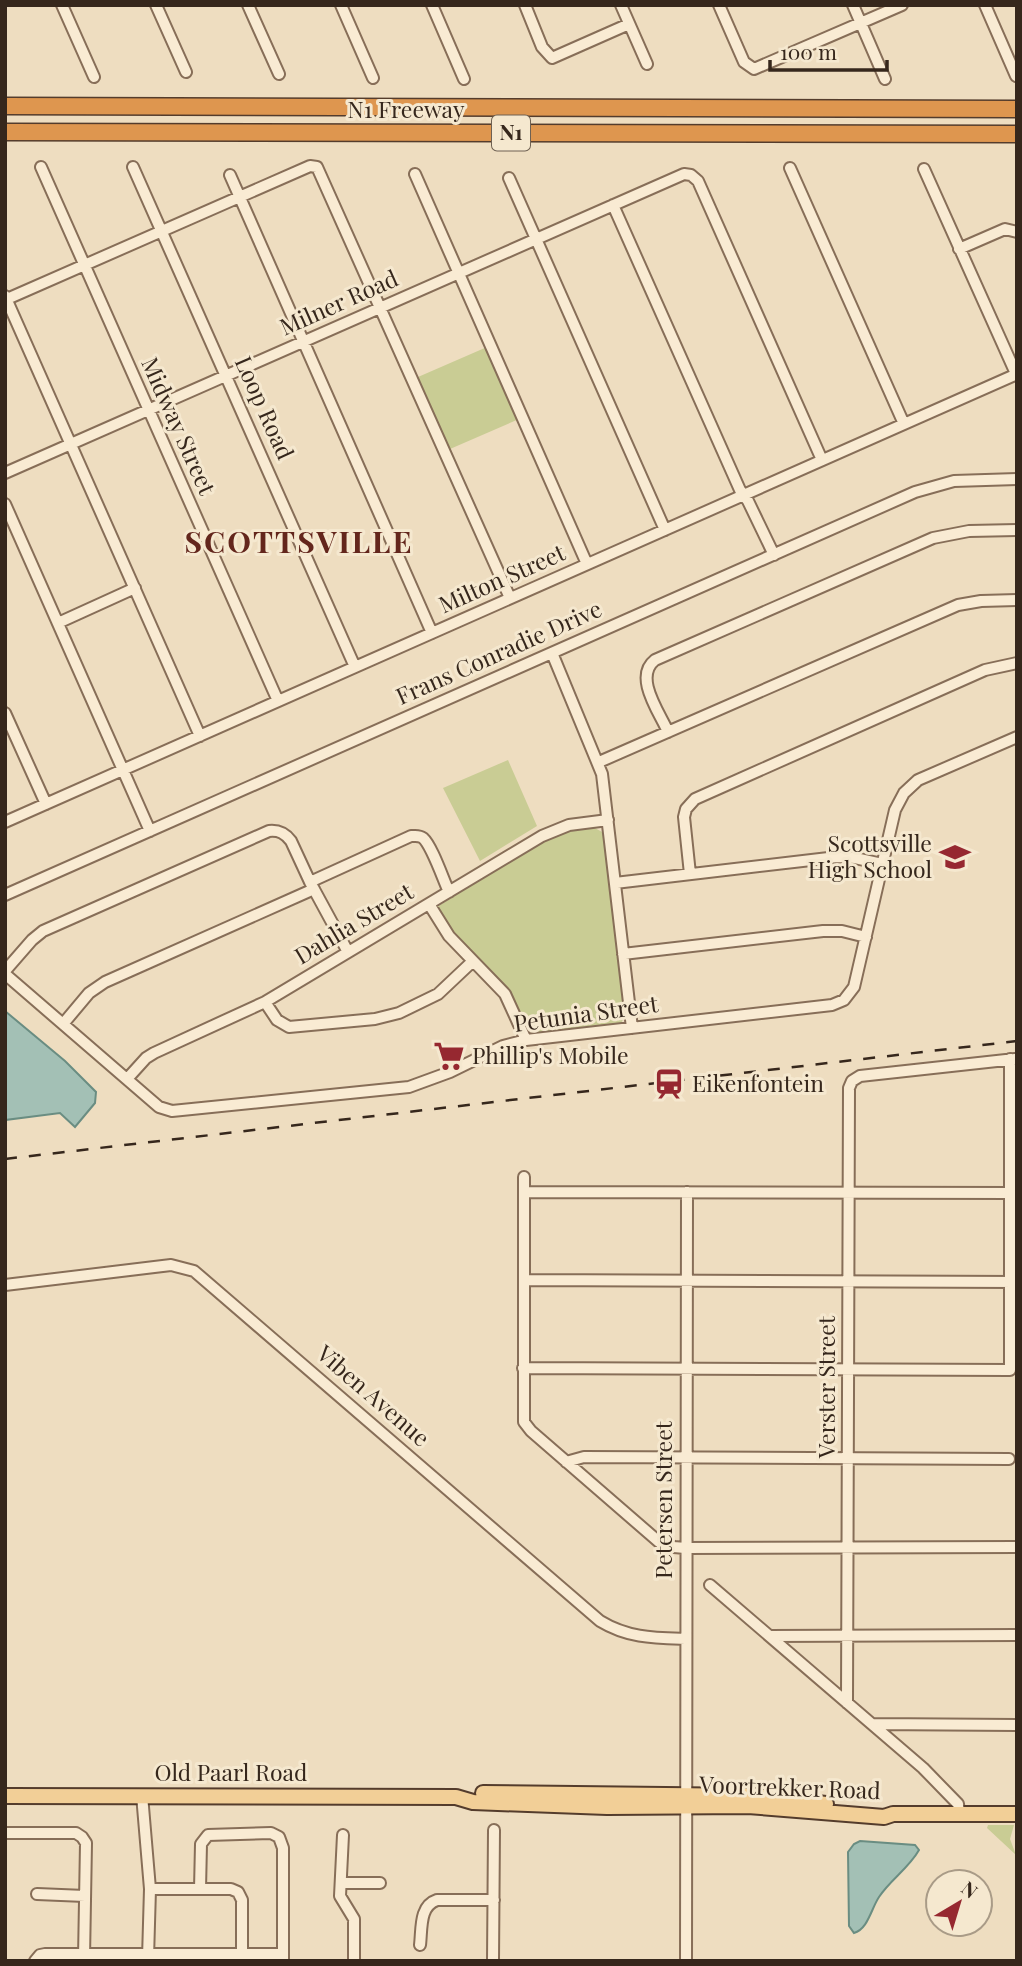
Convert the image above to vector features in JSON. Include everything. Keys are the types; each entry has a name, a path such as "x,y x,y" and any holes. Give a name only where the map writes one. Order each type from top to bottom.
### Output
{"highway":[{"name":"N1 Freeway","path":"5,106 1017,109"},
{"name":"N1 Freeway","path":"5,132 1017,134"}],"main road":[{"name":"Old Paarl Road","path":"5,1796 456,1797 484,1802 607,1807 686,1801"},
{"name":"Voortrekker Road","path":"686,1801 786,1798 893,1814 1017,1814"}],"street":[{"path":"62,5 94,77"},
{"path":"156,5 186,72"},
{"path":"248,5 279,74"},
{"path":"341,5 373,78"},
{"path":"432,5 464,79"},
{"path":"524,5 542,47 550,57 558,56 629,24"},
{"path":"621,5 647,64"},
{"path":"719,5 744,62 754,69 902,5"},
{"path":"853,5 885,79"},
{"path":"985,5 1016,76"},
{"path":"200,736 6,297 310,166 317,167 510,598"},
{"name":"Midway Street","path":"41,167 278,702"},
{"name":"Loop Road","path":"133,167 355,667"},
{"path":"790,168 904,424"},
{"path":"924,169 1016,375"},
{"path":"415,174 587,564"},
{"path":"230,175 432,633"},
{"name":"Milner Road","path":"5,473 680,175 691,175 698,181 822,460"},
{"path":"509,178 665,530"},
{"path":"613,205 744,495 774,555"},
{"path":"959,249 1004,229 1017,232"},
{"name":"Milton Street","path":"5,822 1016,375"},
{"name":"Frans Conradie Drive","path":"5,895 928,488 966,480 1017,479"},
{"path":"5,504 150,831"},
{"path":"668,732 646,679 647,668 655,660 933,538 969,531 1017,530"},
{"path":"58,623 135,588"},
{"path":"599,762 958,605 1017,600"},
{"path":"552,653 599,762 604,785 632,1028"},
{"path":"690,874 684,817 686,809 695,799 985,670 1017,663"},
{"path":"5,713 46,804"},
{"name":"Petunia Street","path":"5,973 159,1107 172,1111 409,1087 450,1072 503,1046 527,1040 838,1003 854,987 895,810 909,788 918,780 1017,737"},
{"name":"Dahlia Street","path":"127,1079 153,1053 265,1002 556,830 608,820"},
{"path":"5,973 32,940 43,931 269,831 287,835 348,952"},
{"path":"63,1024 89,993 105,982 312,886 411,836 419,836 429,848 449,891"},
{"path":"615,883 837,857 882,864"},
{"path":"429,904 449,936 505,994 527,1040"},
{"path":"623,954 823,931 842,931 866,937"},
{"path":"265,1002 277,1020 289,1027 375,1019 399,1013 438,994 473,961"},
{"path":"523,1368 1010,1370 1013,1282 1013,1059"},
{"name":"Verster Street","path":"847,1703 849,1088 852,1081 860,1076 1013,1059"},
{"path":"524,1177 524,1422 659,1542 685,1548 1017,1547"},
{"path":"525,1192 1013,1193"},
{"name":"Petersen Street","path":"686,1961 687,1192"},
{"name":"Viben Avenue","path":"5,1285 171,1265 194,1271 600,1621 618,1631 638,1637 685,1639"},
{"path":"524,1280 1013,1282"},
{"path":"566,1462 584,1457 1009,1459"},
{"path":"710,1586 949,1793 958,1804 959,1814"},
{"path":"770,1636 1017,1635"},
{"path":"872,1724 1017,1725"},
{"path":"142,1795 150,1889 148,1957"},
{"path":"494,1830 494,1961"},
{"path":"5,1833 73,1833 80,1835 86,1843 84,1957"},
{"path":"35,1961 45,1954 148,1957 242,1954 283,1958 283,1844 277,1835 224,1833 205,1836 201,1844 200,1889"},
{"path":"343,1835 341,1898 354,1919 354,1961"},
{"path":"341,1883 380,1883"},
{"path":"150,1889 231,1889 240,1894 242,1954"},
{"path":"37,1894 85,1896"},
{"path":"421,1945 423,1916 430,1903 437,1900 494,1900"}],"green space":[{"path":"487,347 519,419 450,449 418,377"},
{"path":"508,760 537,826 480,861 443,788"},
{"path":"593,827 604,833 625,1016 621,1023 616,1025 534,1034 519,1018 499,980 454,936 437,907 548,837 563,831"},
{"path":"988,1825 1014,1825 1010,1839 1016,1855 987,1828"}],"shaded area":[{"path":"5,1011 65,1061 96,1092 95,1103 75,1127 60,1113 5,1120"},
{"path":"860,1841 915,1845 919,1850 883,1891 863,1927 854,1933 849,1926 848,1852"}],"railway":[{"path":"5,1159 1017,1041"}],"place":[{"name":"Scottsville High School","path":"955,857"},
{"name":"Phillip's Mobile","path":"449,1056"},
{"name":"Eikenfontein","path":"669,1084"}],"district":[{"name":"SCOTTSVILLE","path":"299,543"}]}
